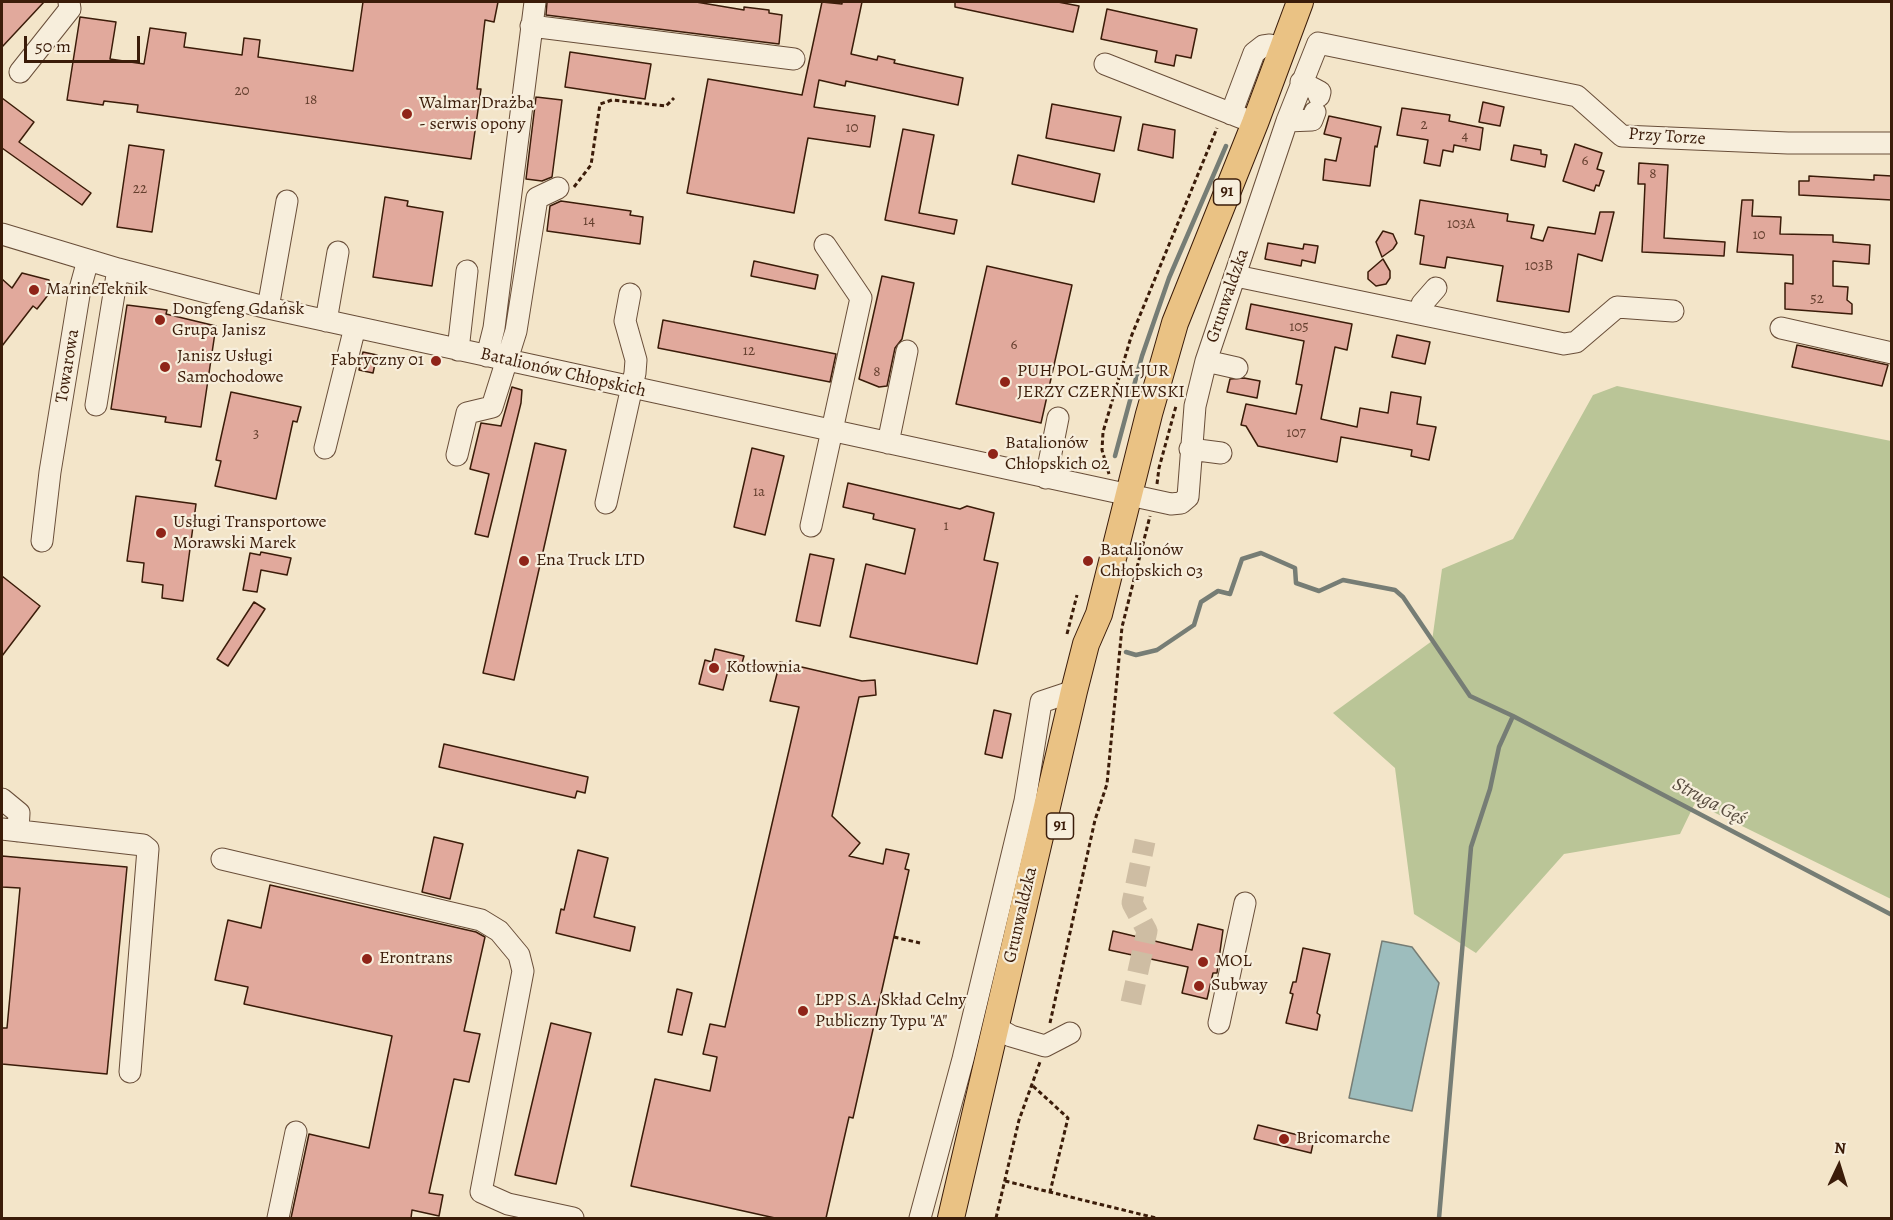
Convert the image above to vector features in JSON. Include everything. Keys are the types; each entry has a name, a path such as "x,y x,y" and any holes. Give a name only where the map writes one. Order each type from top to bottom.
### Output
{"main road":[{"name":"Grunwaldzka","path":"968,1218 1003,1032 1074,691 1086,644 1099,614 1175,323 1255,123 1300,2"},
{"name":"Grunwaldzka","path":"951,1218 1003,1032 1100,648 1099,614"}],"street":[{"path":"20,72 70,9 69,2"},
{"path":"457,455 467,413 492,407 496,358 494,328 535,2"},
{"path":"531,26 794,59"},
{"name":"Grunwaldzka","path":"1128,497 1171,504 1181,503 1188,497 1195,406 1206,361 1287,121 1318,44"},
{"name":"Przy Torze","path":"1318,44 1577,96 1622,136 1788,143 1892,143"},
{"path":"1227,113 1254,53 1263,46 1270,45 1282,50"},
{"path":"1104,64 1255,123"},
{"path":"1287,121 1312,120 1320,92 1301,82"},
{"path":"496,358 516,331 537,198 558,188"},
{"path":"268,308 287,201"},
{"name":"Batalionów Chłopskich","path":"2,234 118,269 268,308 1128,497"},
{"path":"811,526 861,298 825,245"},
{"path":"326,321 338,252"},
{"name":"Towarowa","path":"42,542 50,472 80,290 88,260"},
{"path":"96,405 118,269"},
{"path":"458,350 467,271"},
{"path":"1236,276 1564,344 1576,342 1617,307 1673,311"},
{"path":"1420,314 1422,304 1436,288"},
{"path":"606,503 636,360 625,321 630,294"},
{"path":"325,448 355,327"},
{"path":"1781,328 1892,353"},
{"path":"888,443 907,351"},
{"path":"1206,361 1237,368"},
{"path":"1046,478 1058,418"},
{"path":"1190,449 1221,453"},
{"path":"920,1218 963,1059 1022,813 1041,702 1074,691"},
{"path":"2,799 19,813 10,830 143,845 148,849 130,1072"},
{"path":"222,859 481,920 491,924 506,939 519,955 523,971 481,1192 507,1211 573,1218"},
{"path":"1219,1023 1245,903"},
{"path":"1003,1032 1045,1046 1070,1033"},
{"path":"278,1218 296,1132"}],"path":[{"path":"558,188 571,190 586,176 591,165 600,104 612,100 666,106 674,98"},
{"path":"1109,475 1102,450 1103,432 1131,337 1227,113"},
{"path":"996,1218 1019,1119 1033,1086 1045,1046 1095,820 1107,784 1122,627 1151,512"},
{"path":"894,937 920,943"},
{"path":"1033,1086 1068,1118 1050,1192"},
{"path":"1005,1181 1156,1218"}],"green space":[{"path":"1617,386 1891,441 1891,899 1695,803 1680,834 1564,854 1476,953 1414,914 1395,768 1333,713 1432,641 1442,569 1513,539 1593,395"}],"water":[{"path":"1382,941 1412,947 1439,983 1412,1111 1349,1098"}],"building":[{"path":"2,2 44,2 2,47"},
{"path":"363,2 498,2 494,22 485,20 477,89 481,89 471,159 137,112 138,105 104,101 103,105 67,100 80,17 116,22 110,59 144,64 150,28 186,33 184,47 242,55 244,38 260,40 258,57 353,71"},
{"path":"547,2 696,2 744,10 744,7 769,10 769,13 782,15 779,44 546,15"},
{"path":"822,2 842,4 842,2 862,2 851,54 877,60 878,56 895,60 894,63 963,78 958,105 846,81 845,86 819,80 814,107 875,116 870,147 808,138 794,213 687,193 708,79 802,95"},
{"path":"955,2 1058,2 1079,6 1073,32 955,7"},
{"path":"1107,9 1197,29 1191,58 1176,55 1174,66 1155,62 1157,51 1101,39"},
{"path":"570,52 651,64 645,99 565,87"},
{"path":"536,97 562,100 552,177 542,181 526,179"},
{"path":"2,98 34,122 19,142 91,193 82,205 2,148"},
{"path":"1483,102 1504,107 1500,126 1479,122"},
{"path":"1052,104 1121,117 1114,151 1046,138"},
{"path":"1402,108 1450,115 1449,121 1483,128 1480,150 1454,145 1453,152 1443,150 1440,166 1424,163 1428,140 1397,135"},
{"path":"1329,116 1381,127 1377,147 1375,146 1370,186 1323,180 1325,159 1336,161 1341,138 1324,134"},
{"path":"1143,124 1175,130 1173,158 1138,150"},
{"path":"903,129 934,135 919,213 957,220 954,234 885,220"},
{"path":"1575,144 1602,153 1597,169 1604,171 1599,186 1596,185 1594,191 1563,181"},
{"path":"129,145 164,150 152,232 117,227"},
{"path":"1514,145 1541,150 1541,154 1547,155 1545,167 1511,160"},
{"path":"1018,155 1100,174 1094,202 1012,184"},
{"path":"1639,163 1668,165 1664,238 1725,242 1724,256 1642,252 1645,184 1638,184"},
{"path":"1874,175 1892,176 1892,200 1799,195 1799,181 1809,181 1809,176 1874,180"},
{"path":"385,197 408,201 407,206 443,212 432,286 373,277"},
{"path":"1420,200 1508,214 1507,221 1534,225 1531,238 1543,241 1548,227 1595,234 1600,212 1614,212 1602,261 1578,254 1569,312 1497,301 1503,266 1447,257 1445,268 1420,264 1424,236 1415,234"},
{"path":"1742,200 1753,200 1752,216 1781,217 1780,234 1833,235 1833,242 1870,245 1869,264 1833,261 1833,286 1848,287 1847,300 1852,304 1852,314 1785,309 1785,283 1793,284 1793,255 1737,252"},
{"path":"561,201 631,211 630,215 643,217 640,244 547,231 550,206"},
{"path":"1383,231 1393,234 1397,243 1382,257 1376,242"},
{"path":"1268,243 1303,249 1304,244 1318,246 1315,263 1302,260 1301,266 1265,259"},
{"path":"1383,259 1390,271 1390,278 1386,284 1376,286 1368,279 1368,272"},
{"path":"754,261 818,275 815,289 751,276"},
{"path":"987,266 1072,285 1041,423 956,404"},
{"path":"22,273 49,280 52,290 37,309 33,306 2,346 2,279 12,288"},
{"path":"882,276 914,283 902,339 895,348 887,386 879,387 859,379"},
{"path":"1251,304 1352,324 1347,350 1335,347 1321,419 1357,427 1360,408 1388,413 1391,392 1421,397 1417,424 1436,427 1429,460 1411,456 1412,450 1341,437 1337,462 1258,446 1246,426 1241,425 1246,404 1296,414 1302,385 1296,384 1304,341 1246,329"},
{"path":"127,305 167,310 166,314 216,326 201,427 165,422 166,417 111,409"},
{"path":"663,320 836,354 830,382 658,348"},
{"path":"1397,335 1430,342 1425,364 1392,357"},
{"path":"1797,345 1888,365 1882,386 1792,367"},
{"path":"363,352 377,355 373,373 359,370"},
{"path":"1244,378 1260,381 1257,398 1227,392 1230,379"},
{"path":"512,387 522,390 521,403 488,537 475,534 489,474 470,469 481,423 501,426"},
{"path":"231,392 301,407 297,422 293,421 276,499 215,486 221,461 216,460"},
{"name":"Ena Truck LTD","path":"535,443 566,450 514,680 483,673"},
{"path":"752,448 784,456 765,535 734,527"},
{"path":"848,483 960,509 967,506 994,513 984,560 998,563 977,664 850,637 866,564 905,574 915,529 873,519 874,514 843,507"},
{"name":"Usługi Transportowe Morawski Marek","path":"136,496 196,504 183,601 162,598 163,585 142,582 144,563 127,561"},
{"path":"261,552 291,558 287,575 261,570 257,592 243,590 250,553 260,555"},
{"path":"810,554 834,559 820,626 796,621"},
{"path":"2,576 40,606 2,656"},
{"path":"254,602 265,609 228,666 217,659"},
{"name":"Kotłownia","path":"715,649 744,656 740,670 729,667 723,690 699,684 705,660 712,662"},
{"path":"780,662 862,681 875,680 876,695 859,697 832,816 860,843 849,856 883,864 886,849 909,854 905,869 909,870 853,1118 849,1117 826,1218 775,1218 631,1186 655,1079 710,1091 717,1057 703,1054 710,1024 725,1027 799,707 770,701"},
{"path":"994,710 1011,714 1002,758 985,754"},
{"path":"444,744 588,777 585,793 577,791 575,798 439,767"},
{"path":"434,837 463,844 450,899 422,892"},
{"path":"578,850 608,858 594,917 635,927 630,951 556,933 561,909 564,910"},
{"path":"2,856 127,867 107,1074 2,1064 2,1028 7,1028 20,888 2,887"},
{"path":"270,885 476,932 485,937 464,1031 480,1034 469,1082 454,1079 429,1193 443,1195 439,1216 412,1210 411,1218 291,1218 309,1134 369,1148 392,1036 244,1004 248,987 215,980 228,920 261,928"},
{"path":"1198,924 1223,930 1217,973 1213,973 1207,999 1182,993 1188,967 1109,950 1113,931 1192,950"},
{"path":"1303,948 1330,954 1317,1013 1320,1015 1317,1030 1286,1023 1293,994 1290,993 1293,982 1296,982"},
{"path":"677,989 692,993 682,1035 668,1032"},
{"path":"551,1023 591,1033 556,1184 515,1175"},
{"name":"Bricomarche","path":"1258,1125 1314,1139 1311,1153 1254,1139"}],"waterway":[{"path":"1115,456 1142,356 1169,278 1226,146"},
{"name":"Struga Gęś","path":"1126,652 1136,655 1157,650 1194,625 1201,602 1218,591 1230,594 1242,559 1261,553 1295,568 1296,583 1319,591 1343,580 1395,590 1403,597 1470,696 1513,716 1892,915"},
{"path":"1439,1218 1471,847 1490,789 1499,747 1513,716"}],"tunnel":[{"path":"1131,1003 1147,931 1132,903 1145,841"}],"place":[{"name":"Walmar Drażba - serwis opony","path":"407,114"},
{"name":"MarineTeknik","path":"34,290"},
{"name":"Dongfeng Gdańsk Grupa Janisz","path":"160,320"},
{"name":"Fabryczny 01","path":"436,361"},
{"name":"Janisz Usługi Samochodowe","path":"165,367"},
{"name":"PUH POL-GUM-JUR JERZY CZERNIEWSKI","path":"1005,382"},
{"name":"Batalionów Chłopskich 02","path":"993,454"},
{"name":"Usługi Transportowe Morawski Marek","path":"161,533"},
{"name":"Ena Truck LTD","path":"524,561"},
{"name":"Batalionów Chłopskich 03","path":"1088,561"},
{"name":"Kotłownia","path":"714,668"},
{"name":"Erontrans","path":"367,959"},
{"name":"MOL","path":"1203,962"},
{"name":"Subway","path":"1199,986"},
{"name":"LPP S.A. Skład Celny Publiczny Typu \"A\"","path":"803,1011"},
{"name":"Bricomarche","path":"1284,1139"}]}
